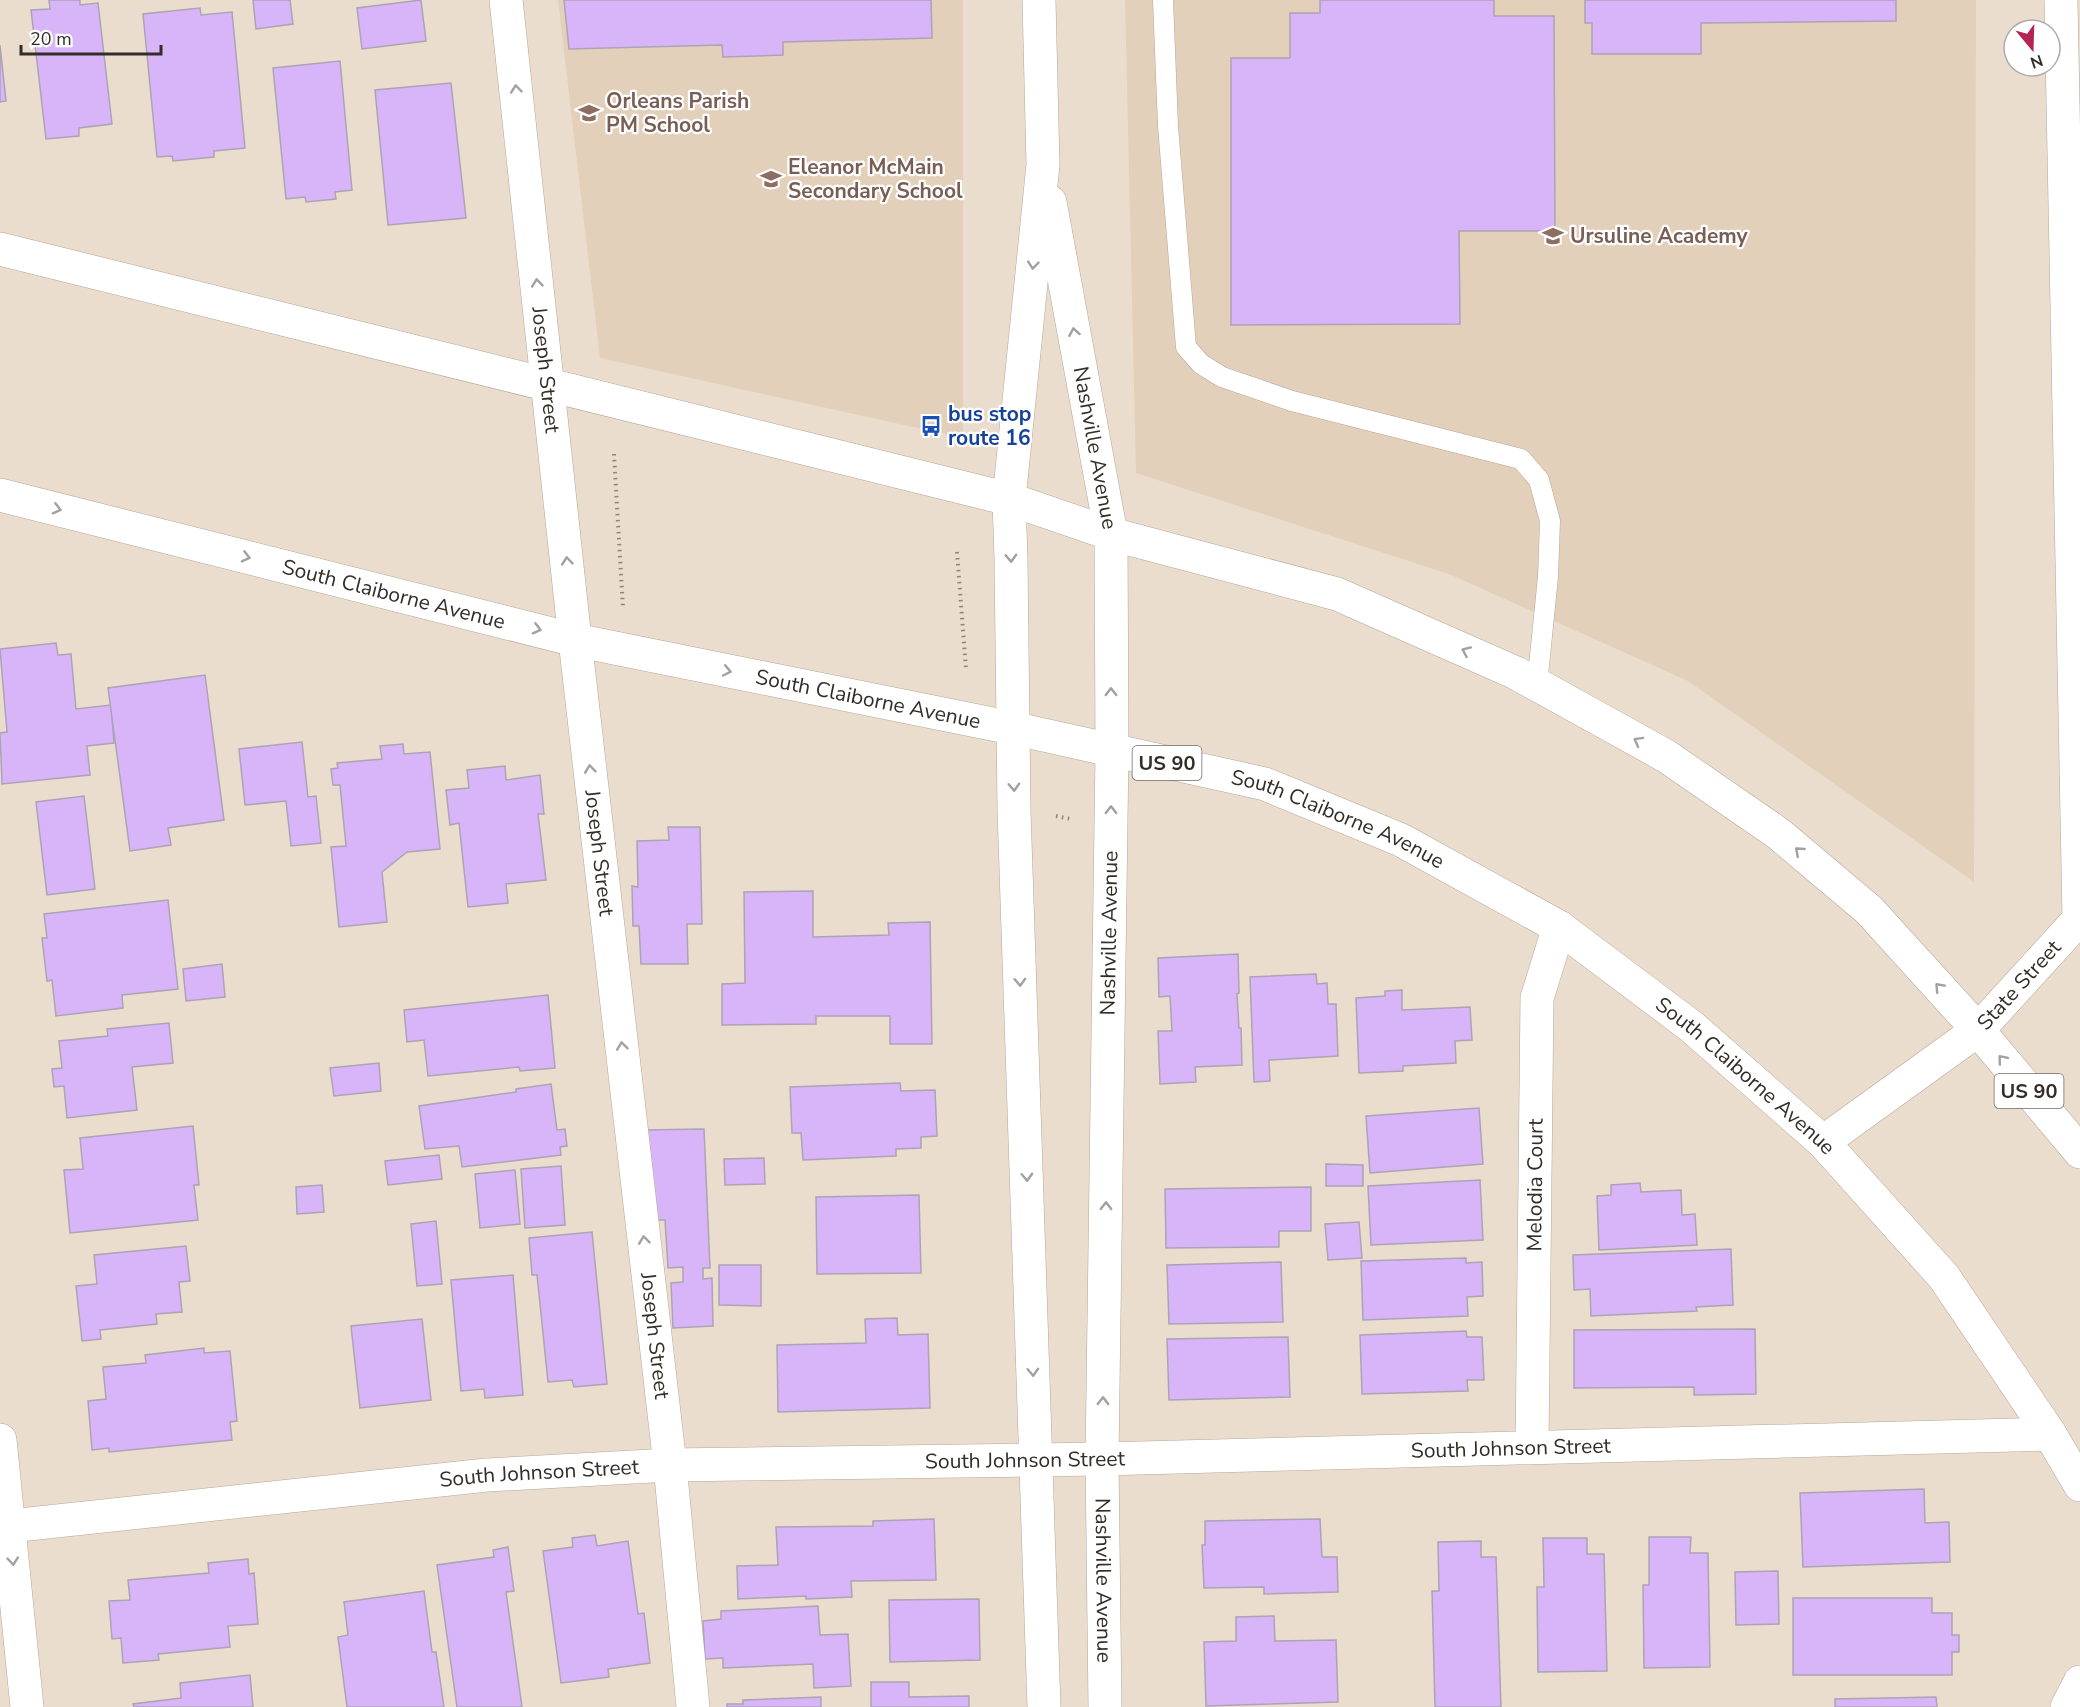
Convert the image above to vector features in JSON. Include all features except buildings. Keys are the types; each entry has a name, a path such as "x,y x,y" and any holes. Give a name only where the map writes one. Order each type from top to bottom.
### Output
{"street":[{"name":"Joseph Street","path":"506,0 575,640 670,1465 693,1707"},
{"name":"Nashville Avenue","path":"1039,0 1043,165 1009,499 1012,729 1044,1707"},
{"name":"State Street","path":"1823,1142 1978,1030 2079,919 2061,0"},
{"name":"Nashville Avenue","path":"1043,165 1111,534 1112,751 1102,1459 1105,1707"},
{"name":"US 90","path":"0,249 1009,499 1111,534 1337,594 1516,673 1666,756 1779,834 1869,910 1978,1030 2080,1152"},
{"name":"South Claiborne Avenue","path":"0,495 575,640 1012,729 1265,784 1401,840 1559,927 1692,1027 1823,1142 1944,1277 2050,1434 2080,1485"},
{"name":"Melodia Court","path":"1532,1447 1536,998 1559,927"},
{"name":"South Johnson Street","path":"5,1526 487,1475 670,1465 1036,1461 2050,1434"},
{"path":"0,1440 5,1526 27,1707"},
{"path":"2067,1707 2080,1682"}],"lane":[{"path":"1163,0 1168,126 1186,347 1200,364 1222,377 1292,401 1521,459 1539,480 1551,521 1537,685"}],"path":[{"path":"614,454 623,612"},
{"path":"957,552 966,669"}],"shaded area":[{"name":"Eleanor McMain Secondary School","path":"558,0 963,0 963,438 600,358"},
{"name":"Ursuline Academy","path":"1125,0 1976,0 1974,882 1688,681 1449,574 1136,473"}],"place":[{"name":"Orleans Parish PM School","path":"589,113"},
{"name":"Eleanor McMain Secondary School","path":"771,179"},
{"name":"Ursuline Academy","path":"1553,236"},
{"name":"bus stop route 16","path":"931,426"}]}
